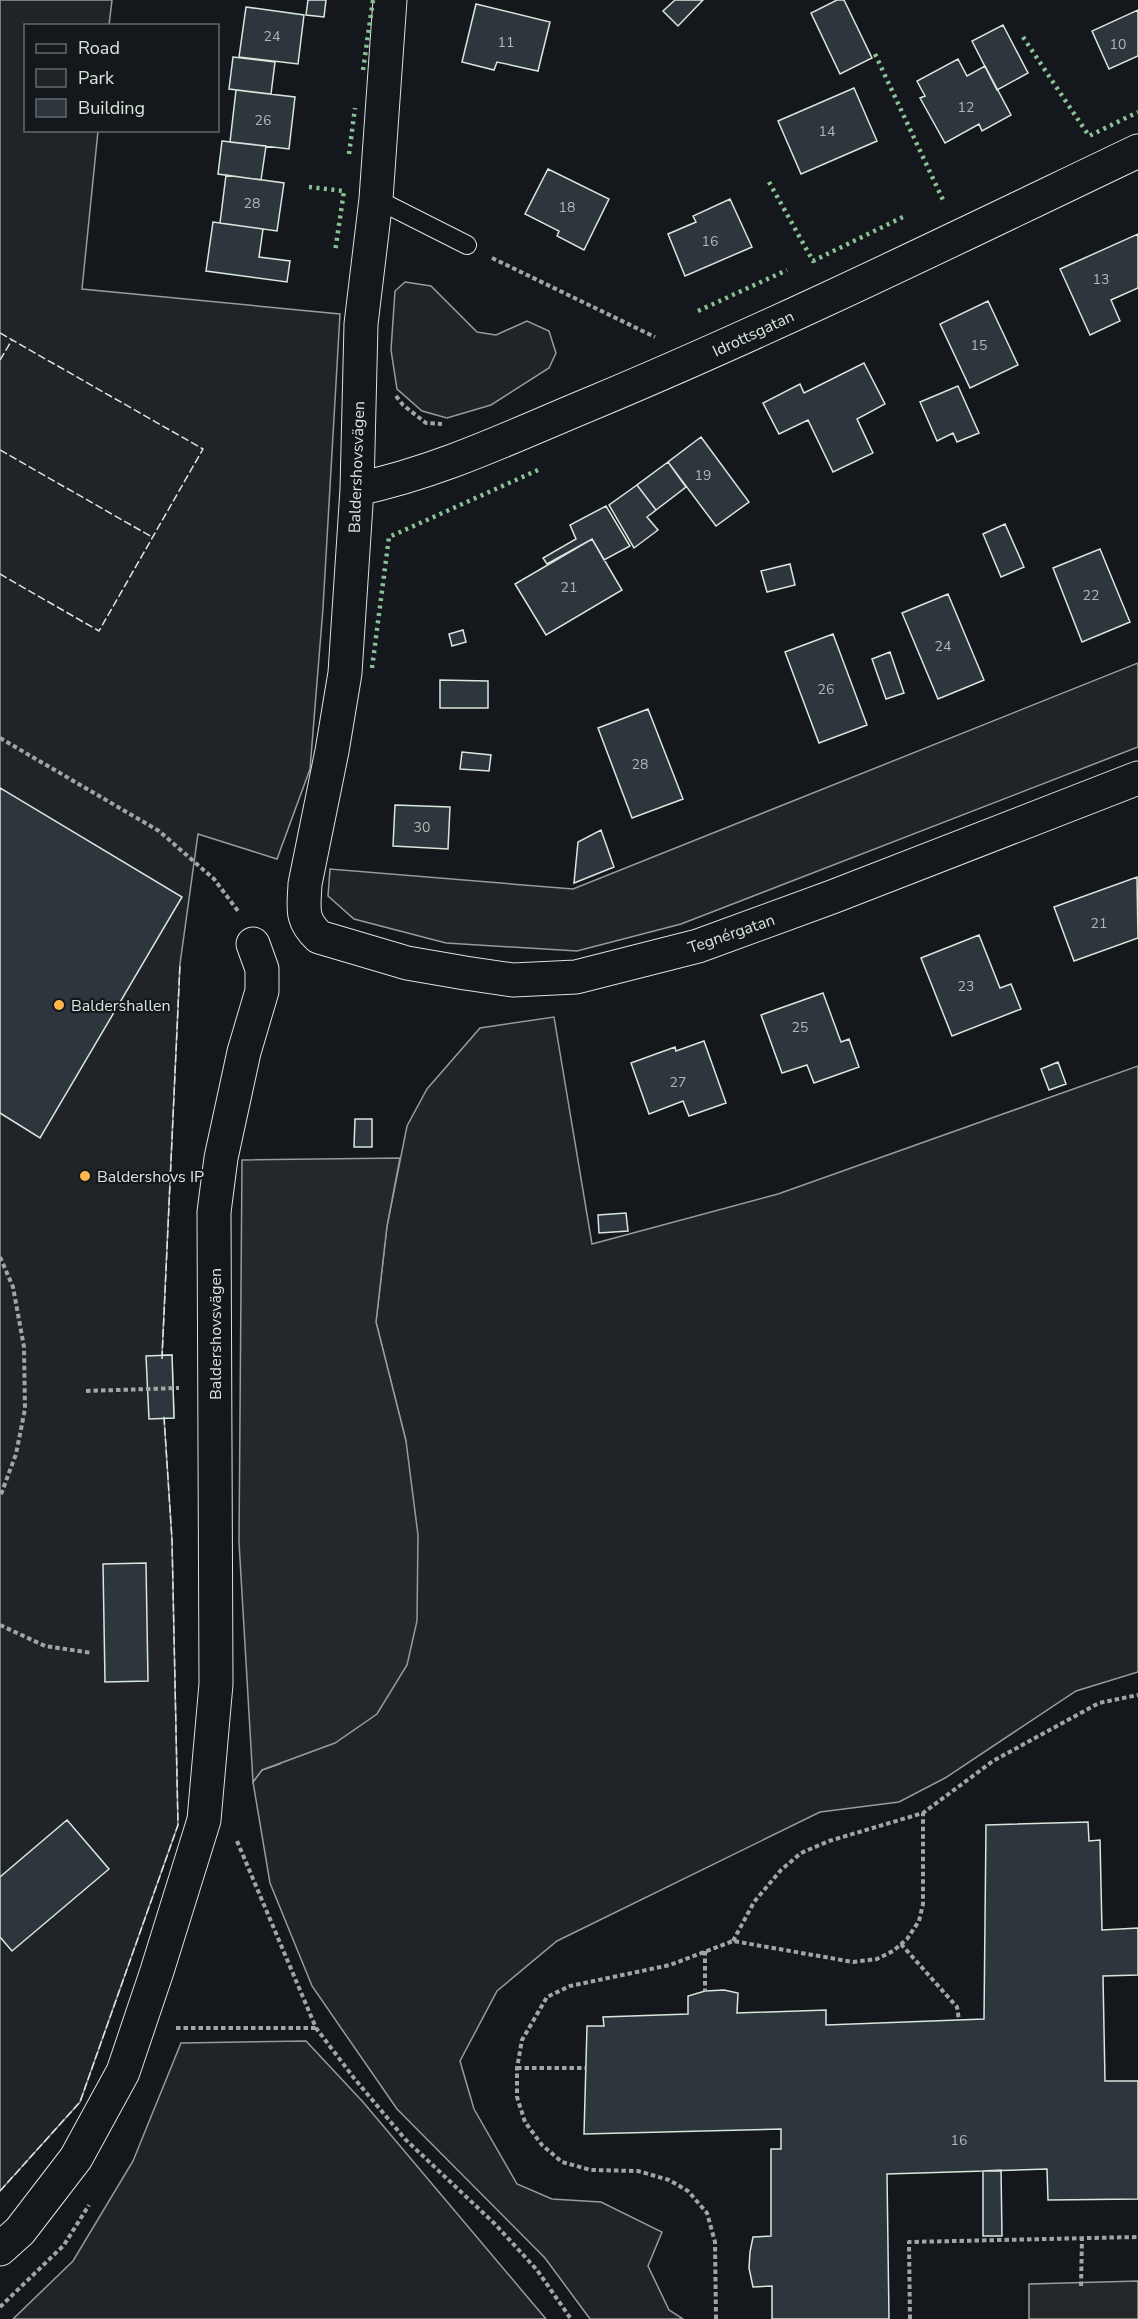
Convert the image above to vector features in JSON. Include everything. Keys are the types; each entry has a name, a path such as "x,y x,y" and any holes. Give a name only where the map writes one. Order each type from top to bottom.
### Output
{"street":[{"name":"Baldershovsvägen","path":"310,929 302,904 345,673 357,489 361,324 376,199 390,0"},
{"name":"Idrottsgatan","path":"357,489 382,484 449,462 698,359 1138,151"},
{"name":"Tegnérgatan","path":"310,929 319,937 407,963 513,980 576,977 698,946 832,897 1138,778"},
{"name":"Baldershovsvägen","path":"0,2249 20,2231 76,2158 123,2072 204,1820 210,1730 216,1684 214,1212 221,1158 243,1052 262,991 262,969 253,944"}],"lane":[{"path":"376,199 467,245"}],"path":[{"path":"467,245 698,359"},
{"path":"0,738 159,831 214,879 240,915 253,944"},
{"path":"0,1257 13,1287 24,1347 25,1409 16,1454 0,1497"},
{"path":"86,1391 163,1389 215,1383"},
{"path":"0,1625 45,1646 92,1653"},
{"path":"733,1941 754,1902 781,1870 801,1853 829,1840 923,1813 993,1761 1100,1703 1138,1695"},
{"path":"716,2319 716,2242 707,2213 688,2191 669,2180 638,2171 591,2170 562,2162 542,2145 525,2122 517,2097 517,2068 522,2040 546,1996 570,1986 670,1965 733,1941 853,1962 877,1959 907,1939 918,1921 923,1904 923,1813"},
{"path":"235,1834 316,2028 405,2139 495,2224 537,2270 571,2319"},
{"path":"901,1944 957,2007 959,2020"},
{"path":"705,1951 705,1991"},
{"path":"171,2028 316,2028"},
{"path":"517,2068 585,2068"},
{"path":"910,2319 909,2242 1138,2236"},
{"path":"1081,2286 1082,2238"}],"green space":[{"name":"Baldershovs IP","path":"0,0 112,0 109,24 24,24 24,132 98,132 82,289 340,314 323,608 310,769 277,859 198,834 180,964 162,1355 172,1355 174,1418 164,1418 172,1540 178,1825 80,2102 0,2191"},
{"path":"405,282 431,286 477,332 496,335 527,321 549,331 556,353 549,368 491,405 447,418 422,411 397,389 391,350 395,291"},
{"path":"1138,663 1138,747 681,924 577,951 446,943 354,919 328,896 330,869 573,889"},
{"path":"554,1017 592,1244 778,1194 1138,1066 1138,1672 1076,1691 945,1778 899,1802 820,1812 557,1941 497,1991 460,2061 474,2109 517,2184 552,2199 601,2202 662,2232 648,2266 669,2310 683,2319 590,2319 545,2258 397,2109 312,1986 270,1883 253,1782 262,1770 280,1764 406,1441 376,1322 387,1226 407,1126 427,1089 480,1028"},
{"path":"306,2041 363,2102 546,2319 13,2319 73,2261 133,2161 181,2043"}],"shaded area":[{"path":"400,1158 387,1226 376,1322 406,1441 418,1535 417,1621 407,1665 377,1714 335,1743 262,1770 253,1782 239,1542 242,1160"},
{"path":"1138,2281 1138,2319 1029,2319 1029,2284"}],"building":[{"path":"308,0 326,0 324,17 306,15"},
{"path":"675,0 703,0 678,26 663,11"},
{"path":"837,0 844,0 872,58 840,74 811,13"},
{"path":"476,4 550,22 538,71 497,62 494,70 462,62"},
{"path":"246,7 304,15 298,64 239,57"},
{"path":"1138,10 1138,56 1109,69 1092,31"},
{"path":"1003,25 1028,73 997,90 972,41"},
{"path":"233,57 275,62 271,94 229,89"},
{"path":"958,59 967,76 985,66 1011,115 982,131 979,124 945,143 920,98 925,96 917,81"},
{"path":"854,88 877,141 801,174 778,121"},
{"path":"236,90 295,97 289,149 230,142"},
{"path":"222,141 266,146 261,180 218,174"},
{"path":"548,169 609,199 584,250 557,236 559,231 525,214"},
{"path":"226,175 284,183 277,231 220,223"},
{"path":"730,199 752,247 685,276 668,234 696,222 693,216"},
{"path":"213,222 263,229 259,257 290,261 287,282 206,271"},
{"path":"1138,234 1138,288 1111,300 1120,321 1090,335 1060,269"},
{"path":"988,301 1018,365 970,388 940,324"},
{"path":"864,363 885,404 857,419 873,453 833,472 808,420 779,434 763,403 800,384 804,393"},
{"path":"958,386 979,433 957,442 953,433 937,441 920,402"},
{"path":"701,437 749,502 716,526 668,462"},
{"path":"668,462 686,487 656,510 637,485"},
{"path":"637,485 656,510 647,517 658,530 634,548 609,505"},
{"path":"606,506 630,546 604,560 592,539 547,564 543,558 576,539 570,525"},
{"path":"1005,524 1024,567 1001,577 983,534"},
{"path":"592,539 622,590 546,635 515,584"},
{"path":"1100,549 1130,622 1082,642 1053,568"},
{"path":"790,564 795,585 767,592 761,571"},
{"path":"948,594 984,680 938,699 902,613"},
{"path":"463,630 466,642 452,646 449,634"},
{"path":"833,634 867,725 819,743 785,652"},
{"path":"890,652 904,693 886,699 872,659"},
{"path":"440,680 488,681 488,708 440,708"},
{"path":"648,709 683,799 632,818 598,728"},
{"path":"462,752 491,755 489,771 460,769"},
{"name":"Baldershallen","path":"0,788 182,897 40,1138 0,1113"},
{"path":"395,805 450,807 448,849 393,846"},
{"path":"601,830 614,867 574,883 578,842"},
{"path":"1137,877 1138,938 1074,961 1054,907"},
{"path":"979,935 1000,988 1011,984 1021,1009 952,1036 921,958"},
{"path":"823,993 841,1042 849,1039 859,1067 814,1083 807,1065 782,1073 761,1015"},
{"path":"704,1041 726,1103 689,1116 683,1101 649,1114 631,1063 675,1047 676,1051"},
{"path":"1058,1062 1066,1084 1049,1090 1041,1069"},
{"path":"355,1119 372,1119 372,1147 354,1147"},
{"path":"626,1213 628,1231 599,1233 598,1215"},
{"path":"172,1355 174,1418 149,1419 146,1356"},
{"path":"146,1563 148,1681 105,1682 103,1564"},
{"path":"67,1820 109,1869 12,1951 0,1937 0,1877"},
{"path":"1088,1822 1089,1841 1100,1840 1102,1930 1138,1928 1138,1975 1103,1976 1105,2081 1138,2081 1138,2199 1048,2200 1047,2169 887,2174 889,2319 772,2319 772,2286 753,2287 749,2268 753,2237 771,2236 771,2149 781,2149 781,2129 584,2134 587,2026 604,2026 603,2017 688,2014 688,1996 705,1991 724,1990 738,1993 737,2013 826,2010 826,2025 984,2019 986,1825"},
{"path":"1001,2170 1002,2236 983,2236 983,2171"}],"hedge":[{"path":"363,70 373,0"},
{"path":"1023,37 1089,136 1138,112"},
{"path":"875,54 943,200"},
{"path":"349,154 355,108"},
{"path":"769,182 813,261 905,216"},
{"path":"309,187 344,191 335,252"},
{"path":"698,311 787,270"},
{"path":"372,668 389,537 538,470"}],"fence":[{"path":"0,333 203,449 99,631 0,574"},
{"path":"0,360 12,340"},
{"path":"0,450 152,537"},
{"path":"162,1359 180,964"},
{"path":"0,2191 80,2102 178,1825 172,1540 164,1416"}],"place":[{"name":"Baldershallen","path":"59,1005"},
{"name":"Baldershovs IP","path":"85,1176"}]}
